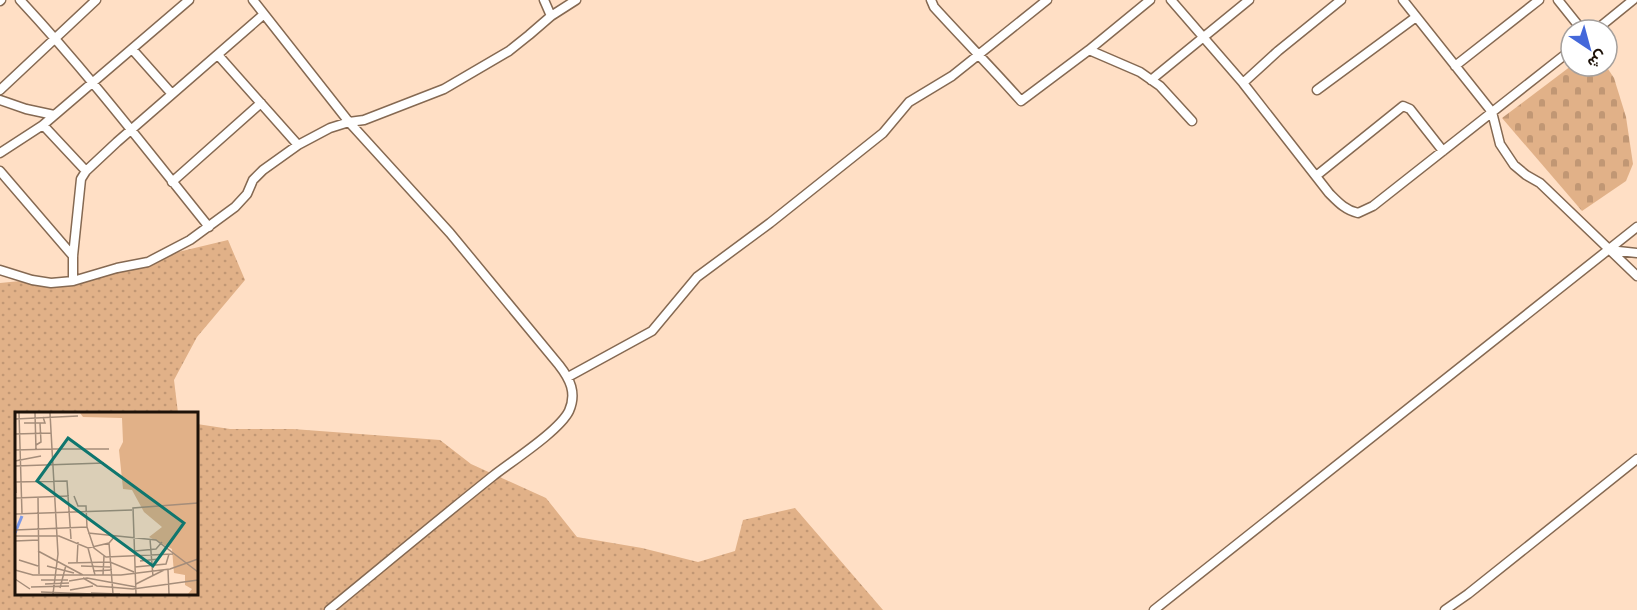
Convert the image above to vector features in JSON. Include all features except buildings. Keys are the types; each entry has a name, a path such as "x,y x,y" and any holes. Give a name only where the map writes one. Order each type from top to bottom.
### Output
{"street":[{"path":"20,0 92,82 209,227"},
{"path":"0,90 96,0"},
{"path":"253,0 349,122 450,233 568,377 571,384 570,409 560,423 329,610"},
{"path":"544,0 551,16"},
{"path":"0,270 51,283 73,281 148,262 190,240 236,207 247,194 253,180 263,170 298,145 330,128 364,120 444,89 509,51 551,16 576,0"},
{"path":"931,0 934,7 966,43 1022,101 1150,0"},
{"path":"568,377 652,331 697,277 770,223 883,133 909,102 952,76 1047,0"},
{"path":"1171,0 1340,204 1358,213 1373,206 1559,59"},
{"path":"1151,80 1248,0"},
{"path":"1324,0 1330,8"},
{"path":"1242,83 1341,0"},
{"path":"1403,0 1492,112 1500,144 1514,165 1540,183 1637,276"},
{"path":"1455,66 1539,0"},
{"path":"1558,0 1572,18"},
{"path":"1611,18 1634,0"},
{"path":"0,153 43,125 186,1"},
{"path":"73,281 73,256 81,180 86,171 263,15"},
{"path":"1317,90 1416,17"},
{"path":"132,49 172,94"},
{"path":"1089,50 1140,72 1160,86 1192,121"},
{"path":"218,55 298,145"},
{"path":"0,100 54,115"},
{"path":"172,182 261,104"},
{"path":"1316,176 1403,106 1410,109 1443,151"},
{"path":"43,125 86,171"},
{"path":"0,171 73,256"},
{"path":"1154,610 1637,227"},
{"path":"1609,250 1637,253"},
{"path":"1445,610 1637,459"}],"green space":[{"path":"1559,75 1559,78 1614,78 1626,117 1633,164 1626,181 1582,211 1502,118"},
{"path":"228,240 245,280 197,337 174,380 178,412 15,412 15,595 198,595 198,424 230,429 293,429 440,440 471,464 546,498 577,537 642,548 698,562 735,551 743,520 795,508 883,610 0,610 0,283 82,275"}]}
